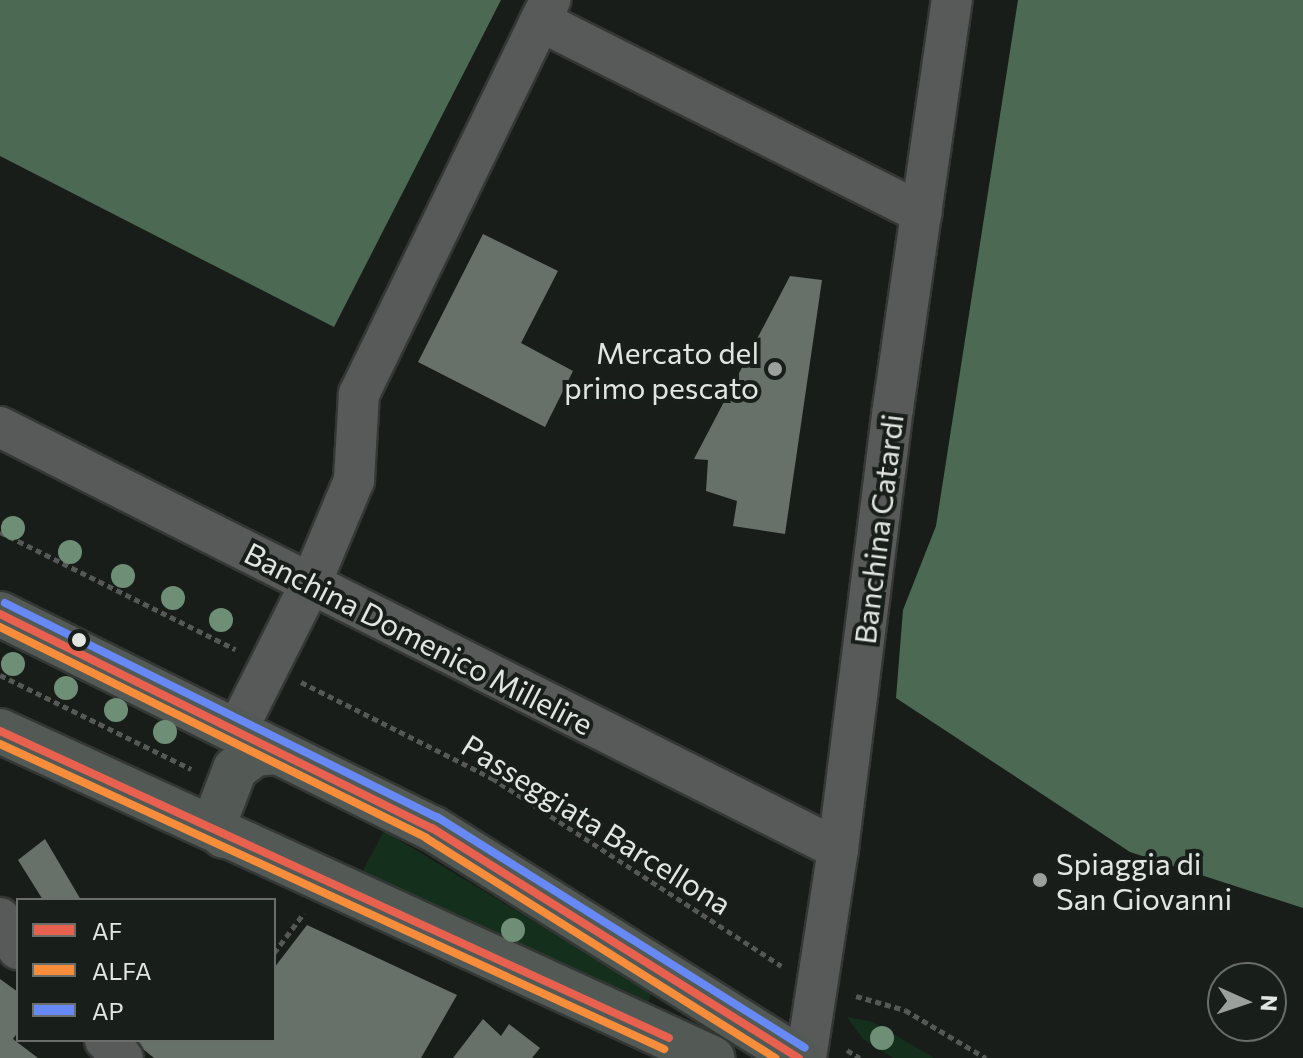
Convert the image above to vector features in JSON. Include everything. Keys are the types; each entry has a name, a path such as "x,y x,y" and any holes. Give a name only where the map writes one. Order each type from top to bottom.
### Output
{"main road":[{"path":"0,614 432,828 799,1058"},
{"path":"167,810 182,809 193,799 214,753 215,733 220,724"},
{"path":"0,731 712,1058"},
{"path":"224,836 214,824 235,769 255,754 277,752"},
{"path":"636,1024 661,1019 668,1007 671,995 665,974"}],"street":[{"name":"Banchina Catardi","path":"806,1058 838,849 952,0"},
{"path":"220,724 270,666 311,583 354,480 359,394 545,10 921,213"},
{"name":"Banchina Domenico Millelire","path":"0,427 838,849"},
{"path":"0,918 16,946"},
{"path":"107,1042 123,1058"}],"path":[{"name":"Passeggiata Barcellona","path":"0,532 492,778 788,970 820,959"},
{"path":"0,675 204,775"},
{"path":"820,959 858,999 905,1010 986,1058"}],"shaded area":[{"path":"0,0 501,0 334,327 0,156"},
{"path":"1018,0 1303,0 1303,908 1130,852 896,698 903,610 936,526"},
{"path":"384,831 652,992 647,1006 358,880"},
{"path":"847,1017 873,1022 934,1058 893,1058 863,1039"}],"building":[{"path":"483,234 558,271 521,343 573,371 545,427 418,362"},
{"name":"Mercato del primo pescato","path":"790,276 822,280 785,534 733,526 737,501 706,491 708,460 694,459"},
{"path":"45,839 80,898 42,898 18,860"},
{"path":"307,925 457,995 421,1058 154,1058 134,1042 276,1042 276,965"},
{"path":"0,979 16,991 16,1035 13,1039 38,1058 0,1058"},
{"path":"483,1019 501,1036 509,1024 540,1048 532,1058 453,1058"}],"transit line":[{"name":"AP","path":"5,603 437,817 805,1048"},
{"name":"AF","path":"0,614 432,828 799,1058"},
{"name":"ALFA","path":"0,627 426,838 776,1058"},
{"name":"AF","path":"0,731 669,1038"},
{"name":"ALFA","path":"0,744 664,1049"}],"place":[{"name":"Mercato del primo pescato","path":"775,369"},
{"name":"Spiaggia di San Giovanni","path":"1040,880"}]}
